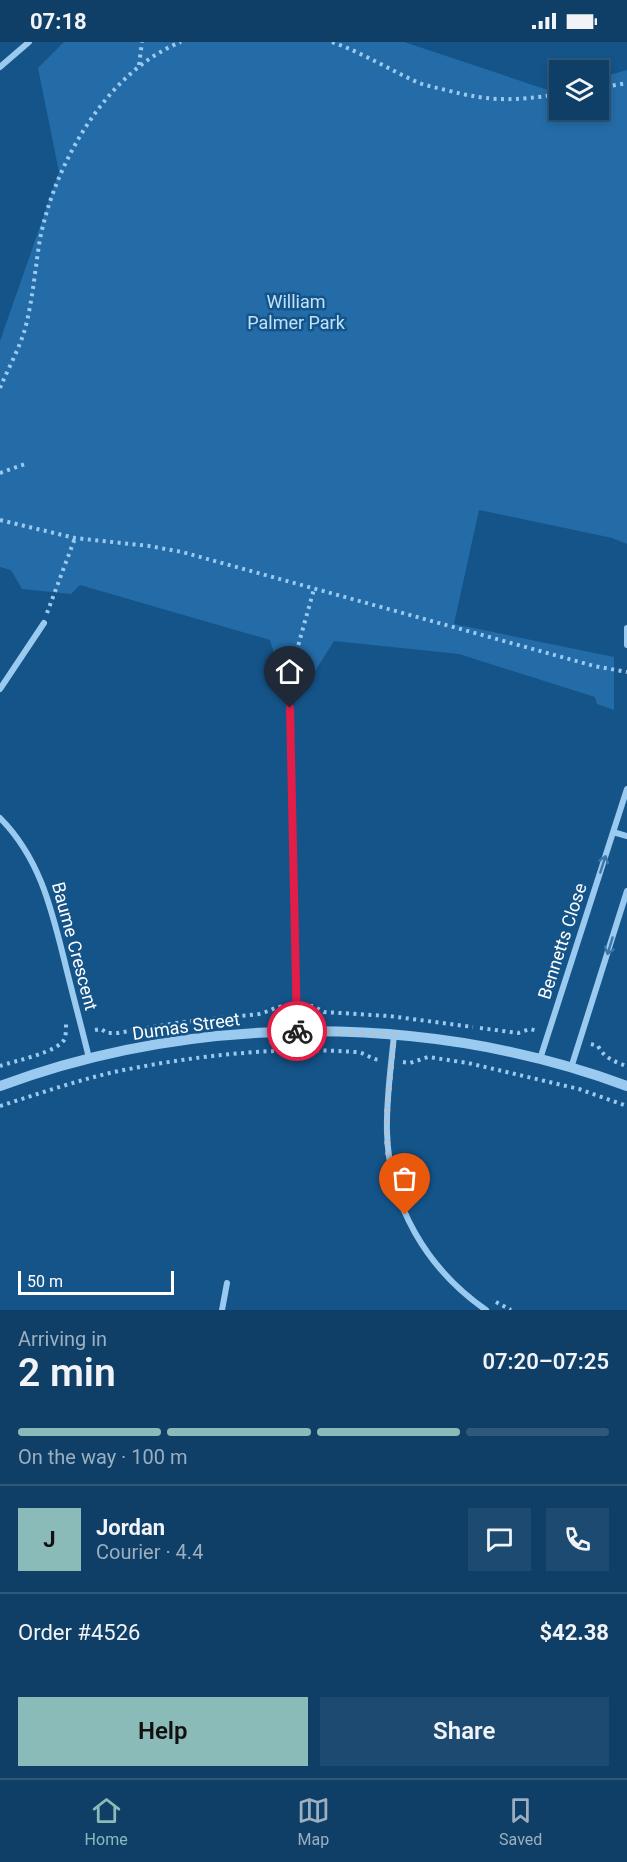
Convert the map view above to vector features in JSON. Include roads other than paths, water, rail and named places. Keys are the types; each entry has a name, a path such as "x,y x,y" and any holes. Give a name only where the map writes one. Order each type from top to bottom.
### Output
{"street":[{"path":"0,67 29,42"},
{"path":"0,689 44,623"},
{"path":"627,628 627,645"},
{"path":"290,708 297,1031"},
{"name":"Bennetts Close","path":"540,1059 627,789"},
{"name":"Baume Crescent","path":"0,818 19,839 30,856 46,892 89,1058"},
{"path":"613,832 627,836"},
{"path":"572,1068 627,891"},
{"name":"Dumas Street","path":"0,1086 89,1058 182,1041 297,1031 394,1035 468,1044 540,1059 627,1086"},
{"path":"394,1035 387,1130 388,1152 398,1195 405,1215 427,1253 456,1286 486,1310"},
{"path":"222,1310 226,1283"}],"park label":[{"name":"William Palmer Park","path":"296,311"}]}
